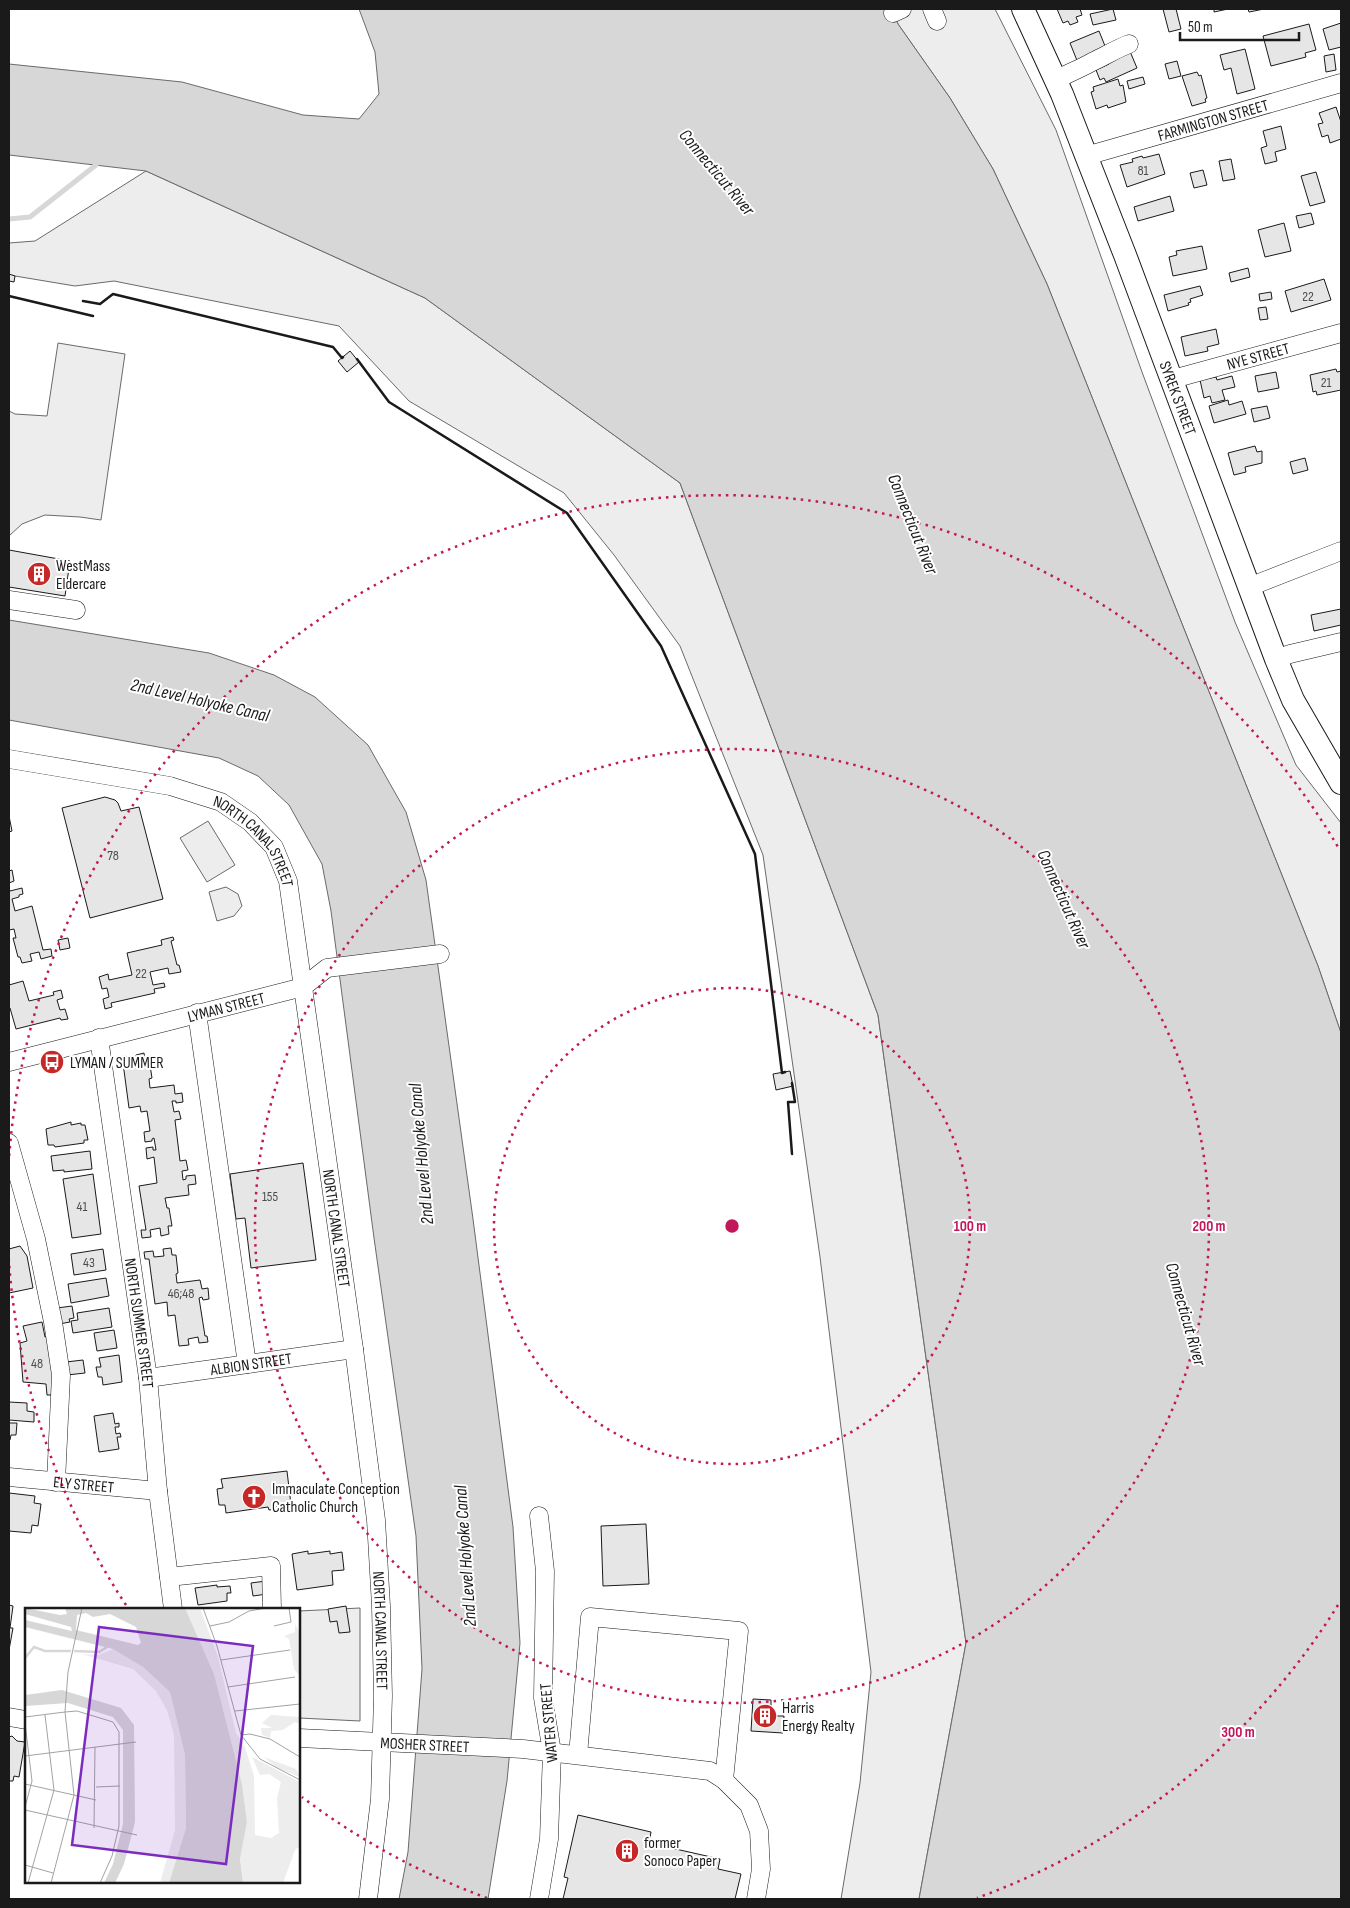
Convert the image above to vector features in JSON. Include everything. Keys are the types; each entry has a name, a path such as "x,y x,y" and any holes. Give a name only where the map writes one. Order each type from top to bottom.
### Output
{"main road":[{"name":"SYREK STREET","path":"1023,9 1056,80 1173,379 1276,659 1293,700 1340,780"}],"street":[{"path":"1056,80 1069,72 1092,63 1110,51 1129,44"},
{"name":"FARMINGTON STREET","path":"1086,156 1341,83"},
{"name":"NYE STREET","path":"1173,379 1341,333"},
{"path":"1249,587 1341,551"},
{"path":"9,600 76,610"},
{"path":"1276,659 1341,642"},
{"name":"NORTH CANAL STREET","path":"9,759 170,786 221,802 250,822 274,847 288,881 354,1349 376,1520 382,1606 382,1742 380,1799 368,1899"},
{"name":"LYMAN STREET","path":"9,1062 303,987 327,968 440,954"},
{"path":"197,1013 247,1364"},
{"name":"NORTH SUMMER STREET","path":"99,1038 148,1378 158,1491 173,1608"},
{"path":"9,1143 36,1239 54,1322 61,1375 56,1482"},
{"name":"ALBION STREET","path":"148,1378 354,1349"},
{"name":"ELY STREET","path":"9,1477 158,1491"},
{"name":"WATER STREET","path":"539,1899 549,1839 552,1752 543,1698 545,1571 540,1516"},
{"path":"169,1576 271,1566 272,1608"},
{"path":"578,1755 590,1617 739,1631 724,1780 749,1805 759,1831 761,1870 756,1899"},
{"path":"9,1717 25,1720"},
{"name":"MOSHER STREET","path":"300,1738 517,1748 710,1771 724,1780"}],"shaded area":[{"path":"891,9 995,9 1056,130 1142,372 1235,622 1296,765 1341,823 1341,1033 1318,966 1047,284 993,169 950,98 898,24"},
{"path":"146,171 425,298 680,483 878,1015 966,1643 919,1899 841,1899 860,1783 871,1672 820,1257 763,855 680,646 614,555 564,493 409,401 339,326 114,281 75,286 9,275 9,243 35,241"},
{"path":"58,343 125,354 101,520 45,515 22,524 9,536 9,411 15,414 47,416"},
{"path":"208,821 235,865 207,882 180,838"},
{"path":"226,887 238,894 242,906 234,916 217,921 209,892"},
{"path":"360,1608 360,1721 300,1718 300,1611"}],"water":[{"name":"Connecticut River","path":"359,9 891,9 898,24 950,98 993,169 1047,284 1318,966 1341,1033 1341,1899 919,1899 966,1643 878,1015 680,483 425,298 146,171 9,155 9,64 182,82 303,115 359,119 379,94 375,52"},
{"name":"2nd Level Holyoke Canal","path":"9,620 209,653 274,675 315,697 368,745 406,812 426,880 513,1527 520,1643 507,1781 488,1899 399,1899 408,1852 422,1669 416,1536 331,911 322,864 289,805 258,776 219,758 9,720"}],"building":[{"path":"1057,9 1080,9 1082,15 1076,17 1078,22 1070,25 1068,21 1063,23"},
{"path":"1113,9 1116,20 1093,25 1090,14"},
{"path":"1163,9 1176,9 1181,29 1169,32"},
{"path":"1214,9 1228,9 1214,12"},
{"path":"1248,9 1264,9 1249,12"},
{"path":"1341,23 1341,47 1329,50 1323,29"},
{"path":"1309,24 1316,50 1305,53 1306,57 1271,66 1263,36"},
{"path":"1099,31 1105,46 1092,52 1094,57 1078,63 1070,43"},
{"path":"1129,49 1137,68 1106,82 1104,78 1100,80 1096,70 1109,64 1107,59"},
{"path":"1245,49 1255,89 1237,94 1231,68 1224,70 1220,55"},
{"path":"1334,54 1336,70 1326,72 1324,56"},
{"path":"1177,61 1181,76 1169,79 1165,64"},
{"path":"1197,72 1199,76 1201,75 1207,98 1205,99 1206,102 1192,106 1182,76"},
{"path":"1143,77 1145,84 1129,89 1127,81"},
{"path":"1118,79 1120,86 1123,85 1126,102 1108,108 1107,105 1096,109 1091,92 1094,91 1093,87"},
{"path":"1336,107 1341,122 1341,139 1330,143 1328,135 1322,137 1318,124 1323,123 1319,113"},
{"path":"1281,126 1286,149 1275,152 1277,161 1265,164 1261,148 1267,146 1263,131"},
{"path":"1159,154 1165,174 1127,187 1120,165 1133,162 1132,159 1142,156 1143,158"},
{"path":"1231,159 1235,179 1223,181 1219,161"},
{"path":"1203,170 1207,185 1194,188 1190,173"},
{"path":"1316,172 1325,202 1310,206 1301,176"},
{"path":"1170,196 1174,211 1138,221 1134,207"},
{"path":"1311,213 1314,224 1299,228 1296,216"},
{"path":"1284,223 1291,251 1265,257 1258,230"},
{"path":"1202,246 1207,269 1173,276 1169,257 1177,255 1176,251"},
{"path":"1248,268 1250,277 1231,282 1229,273"},
{"path":"9,274 15,276 14,282 9,281"},
{"path":"1324,279 1331,300 1291,312 1285,291"},
{"path":"1200,286 1203,295 1190,299 1189,305 1168,311 1164,295"},
{"path":"1271,292 1272,299 1260,301 1259,294"},
{"path":"1266,307 1268,319 1260,320 1258,308"},
{"path":"1216,329 1219,344 1207,347 1208,351 1185,356 1181,337"},
{"path":"350,351 359,362 347,372 338,361"},
{"path":"1336,369 1337,372 1341,371 1341,390 1317,395 1316,391 1313,392 1310,375"},
{"path":"1276,372 1279,388 1258,392 1255,376"},
{"path":"1232,376 1235,387 1222,390 1225,400 1212,403 1210,396 1204,398 1200,380 1216,377 1217,380"},
{"path":"1228,400 1229,405 1242,401 1246,414 1214,423 1209,406"},
{"path":"1267,406 1270,418 1254,422 1251,409"},
{"path":"1255,446 1257,452 1262,451 1262,463 1245,467 1246,472 1234,475 1228,453"},
{"path":"1305,458 1308,470 1293,474 1290,462"},
{"name":"WestMass Eldercare","path":"9,550 70,561 65,596 9,587"},
{"path":"1341,609 1341,625 1314,631 1311,615"},
{"path":"105,797 115,800 121,811 139,807 163,899 90,918 62,808"},
{"path":"9,816 12,831 9,832"},
{"path":"12,870 14,881 9,883 9,871"},
{"path":"9,888 10,891 22,888 23,894 12,899 15,911 32,906 43,950 51,949 52,956 41,959 39,952 30,954 32,961 22,963 20,957 18,957 13,938 16,938 14,929 9,930"},
{"path":"173,937 174,940 171,941 177,965 179,965 181,972 169,974 168,968 150,972 153,985 164,983 165,987 154,989 155,993 111,1003 112,1007 105,1009 103,999 109,997 107,988 102,989 99,977 108,974 109,980 132,975 127,953 162,945 161,940"},
{"path":"68,938 70,948 60,950 58,940"},
{"path":"23,981 29,1001 54,995 53,992 61,990 63,998 57,1000 60,1010 65,1009 68,1019 61,1020 60,1018 16,1029 9,1008 9,985"},
{"path":"144,1053 145,1060 149,1059 152,1078 149,1079 150,1088 174,1085 175,1094 182,1093 183,1102 176,1103 176,1101 172,1101 174,1112 179,1111 181,1119 175,1120 180,1161 186,1160 188,1170 182,1171 183,1180 186,1179 186,1176 195,1175 196,1184 188,1185 189,1195 165,1198 172,1226 168,1226 169,1234 161,1236 160,1228 150,1230 151,1237 142,1238 141,1230 146,1230 139,1186 157,1183 154,1157 147,1159 146,1148 153,1147 153,1150 156,1150 154,1138 152,1141 145,1142 144,1132 150,1131 147,1111 141,1112 140,1106 129,1108 123,1063 118,1064 117,1057 126,1056 127,1062 137,1061 136,1055"},
{"path":"790,1071 793,1086 776,1090 773,1074"},
{"path":"71,1122 71,1125 81,1123 81,1125 85,1125 88,1140 84,1140 84,1143 55,1147 54,1145 48,1145 46,1129"},
{"path":"90,1151 92,1169 64,1172 64,1170 53,1171 51,1156"},
{"path":"303,1163 316,1260 251,1268 245,1218 236,1219 230,1174"},
{"path":"93,1174 101,1234 72,1238 63,1179"},
{"path":"20,1246 27,1256 33,1288 9,1293 9,1249"},
{"path":"171,1248 172,1255 176,1255 177,1283 200,1280 202,1289 208,1288 209,1299 203,1300 202,1297 199,1298 205,1336 207,1336 208,1342 199,1343 198,1337 188,1339 189,1345 179,1346 175,1315 168,1316 167,1302 155,1304 149,1259 145,1259 144,1252 153,1251 154,1257 164,1256 163,1249"},
{"path":"103,1249 106,1270 74,1275 71,1254"},
{"path":"106,1278 109,1296 71,1303 68,1284"},
{"path":"72,1306 74,1318 69,1319 70,1322 59,1324 57,1308"},
{"path":"109,1308 112,1327 73,1333 71,1321 78,1320 77,1313"},
{"path":"42,1322 45,1337 50,1335 54,1384 52,1384 52,1395 47,1395 46,1384 23,1382 20,1343 27,1341 23,1326"},
{"path":"114,1330 117,1348 97,1351 94,1333"},
{"path":"119,1355 122,1382 103,1385 102,1377 98,1377 96,1367 101,1367 99,1358"},
{"path":"83,1360 85,1373 67,1375 66,1362"},
{"path":"9,1402 27,1403 27,1411 34,1412 34,1422 9,1420"},
{"path":"113,1413 115,1424 119,1423 119,1427 115,1427 116,1434 120,1433 121,1437 117,1437 119,1449 99,1452 94,1416"},
{"path":"9,1423 17,1423 16,1435 11,1435 10,1440 9,1440"},
{"name":"Immaculate Conception Catholic Church","path":"287,1471 291,1505 277,1506 277,1509 269,1510 268,1507 226,1513 225,1505 219,1505 217,1489 223,1488 221,1479"},
{"path":"9,1493 35,1496 34,1503 41,1504 38,1526 32,1525 31,1533 9,1531"},
{"path":"646,1524 649,1584 603,1586 601,1526"},
{"path":"308,1551 308,1554 330,1551 330,1554 342,1552 344,1570 332,1571 333,1585 297,1590 292,1554"},
{"path":"266,1581 267,1594 253,1596 251,1583"},
{"path":"217,1585 217,1587 230,1586 231,1593 227,1593 227,1601 198,1605 195,1588"},
{"path":"9,1605 13,1606 10,1628 13,1628 9,1650"},
{"path":"346,1606 350,1632 339,1633 337,1621 330,1622 328,1609"},
{"name":"Harris Energy Realty","path":"753,1699 771,1700 771,1716 784,1716 783,1733 751,1731"},
{"path":"12,1736 17,1741 25,1742 19,1777 14,1776 13,1781 9,1781 9,1737"},
{"name":"former Sonoco Paper","path":"578,1815 651,1832 649,1843 720,1859 718,1869 741,1874 735,1899 563,1899 568,1878 564,1877"}],"waterway":[{"path":"9,219 30,217 96,165"}],"wall":[{"path":"83,301 100,304 113,294 333,347 343,357"},
{"path":"9,296 93,316"},
{"path":"357,359 389,402 567,513 661,646 755,854 782,1073 785,1072"},
{"path":"792,1083 795,1102 788,1102 792,1154"}],"place":[{"name":"WestMass Eldercare","path":"39,574"},
{"name":"LYMAN / SUMMER","path":"52,1062"},
{"name":"Immaculate Conception Catholic Church","path":"254,1497"},
{"name":"Harris Energy Realty","path":"765,1716"},
{"name":"former Sonoco Paper","path":"627,1851"}]}
